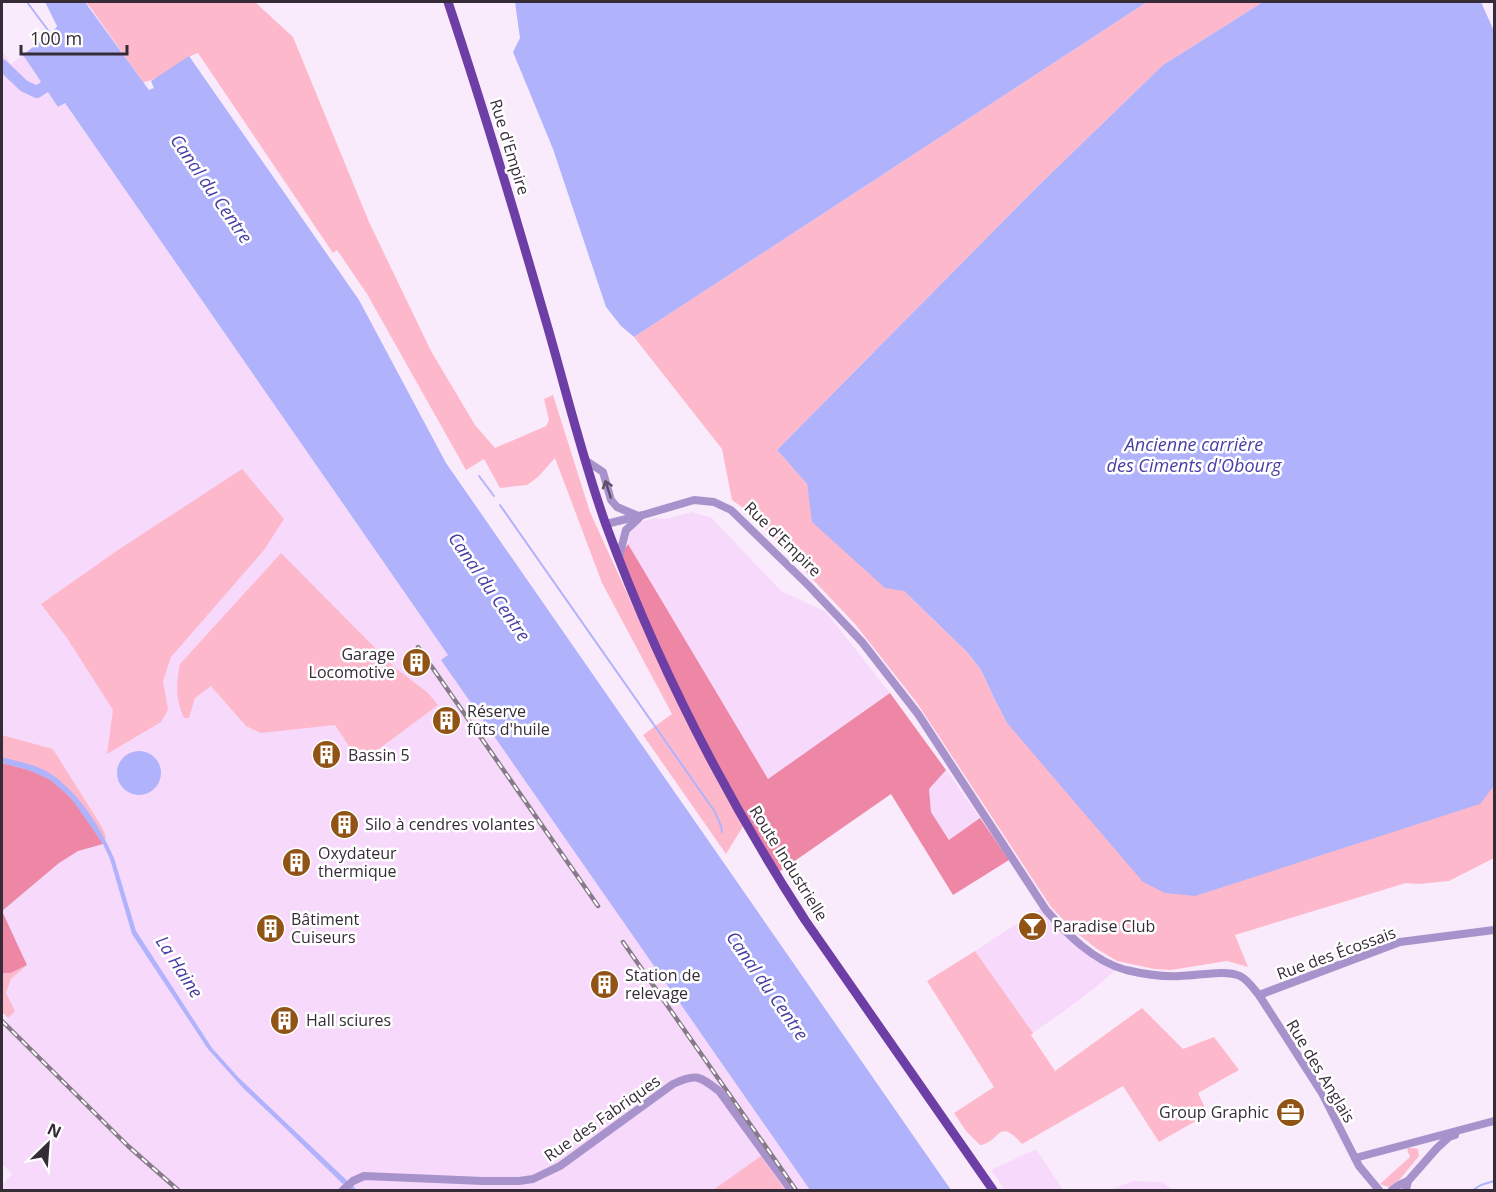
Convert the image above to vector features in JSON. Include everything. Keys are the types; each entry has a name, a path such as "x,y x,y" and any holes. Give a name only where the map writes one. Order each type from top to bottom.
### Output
{"main road":[{"name":"Rue d'Empire","path":"448,2 473,77 585,460 606,524"},
{"name":"Route Industrielle","path":"606,524 638,606 676,690 753,837 805,920 993,1191"}],"street":[{"path":"585,460 603,472 611,500 617,507 643,515"},
{"name":"Rue d'Empire","path":"606,524 693,500 704,500 723,505 731,510 862,642 918,714 1046,910 1061,927 1090,952 1124,969 1153,975 1234,974 1246,981 1259,995"},
{"path":"619,557 626,530 643,515"},
{"name":"Rue des Écossais","path":"1259,995 1400,942 1494,930"},
{"name":"Rue des Anglais","path":"1259,995 1322,1094 1354,1158 1379,1191"},
{"name":"Rue des Fabriques","path":"344,1190 353,1181 364,1176 483,1181 533,1179 560,1166 673,1084 684,1078 697,1077 704,1079 719,1091 791,1191"},
{"path":"1354,1158 1494,1120"},
{"path":"1392,1191 1408,1181 1449,1137 1470,1128"},
{"path":"1418,1141 1424,1147 1428,1158"},
{"path":"1406,1191 1408,1181"}],"shaded area":[{"path":"85,2 255,2 293,37 369,222 431,351 475,425 495,448 546,426 549,420 544,399 553,395 590,512 680,709 745,823 726,854 643,735 672,714 602,583 555,458 538,477 527,485 500,488 484,459 466,470 367,294 337,250 333,253 198,53 164,74 143,82"},
{"path":"1147,2 1263,2 1163,65 1037,187 777,450 807,484 813,522 904,591 967,652 981,670 1007,723 1491,789 1494,786 1494,858 1449,881 1406,883 1235,935 1248,967 1227,961 1171,970 1154,969 1117,961 1073,930 1051,907 917,703 855,624 750,513 732,500 722,449 634,337"},
{"path":"2,51 11,64 23,55 58,107 65,103 448,655 442,660 810,1190 2,1190 2,1185 12,1174 2,1164 2,1025 8,1018 2,1012 2,1005 11,979 27,965 2,911 2,795 106,837 53,749 2,735"},
{"path":"242,469 284,519 264,550 171,657 163,681 168,710 161,722 107,754 113,710 67,638 41,604 118,550"},
{"path":"692,512 712,518 781,591 826,612 890,693 768,779 628,544 630,533 635,526 644,521 654,518 666,519"},
{"path":"628,544 768,779 890,693 946,770 929,789 931,812 949,840 980,818 1009,860 953,895 891,794 776,874 716,770 619,557"},
{"path":"281,553 393,666 428,693 438,705 360,763 335,725 261,733 246,726 211,686 195,698 189,718 184,718 177,691 180,664"},
{"path":"2,735 53,749 102,827 106,837 103,844 18,767 2,763"},
{"path":"2,763 39,774 59,786 76,804 103,844 78,851 59,863 2,911"},
{"path":"946,770 980,818 950,840 931,812 929,789"},
{"path":"1041,908 1071,942 1092,959 1116,970 1033,1033 975,951"},
{"path":"2,911 27,965 11,973 2,973"},
{"path":"975,951 1033,1033 1031,1035 1055,1071 1142,1008 1183,1049 1214,1037 1239,1070 1198,1093 1208,1114 1159,1142 1123,1086 1022,1144 1014,1136 1003,1131 992,1140 980,1145 966,1131 954,1113 994,1087 927,981"},
{"path":"27,965 11,979 6,993 15,1011 8,1018 2,1012 2,973 11,973"},
{"path":"1408,1148 1418,1149 1419,1156 1400,1179 1389,1187 1380,1184 1410,1157"},
{"path":"1036,1149 1063,1190 1005,1190 991,1170"},
{"path":"761,1156 785,1190 713,1190"},
{"path":"1133,1181 1161,1182 1173,1190 1110,1190"}],"water":[{"name":"Canal du Centre","path":"45,2 85,2 149,90 154,88 151,81 189,56 359,300 446,463 951,1190 810,1190 441,660 448,655 65,103 58,107 23,55 57,26"},
{"path":"515,2 1147,2 634,337 621,326 606,307 553,149 513,52 520,38"},
{"name":"Ancienne carrière des Ciments d'Obourg","path":"1263,2 1481,2 1494,31 1494,786 1480,804 1195,896 1165,893 1143,882 1007,723 981,670 967,652 904,591 885,588 812,522 807,484 777,450 1037,187 1163,65"},
{"path":"139,751 155,757 161,773 155,789 139,795 123,789 117,773 123,757"},
{"path":"2,757 46,771 77,798 95,821 114,858 136,931 212,1048 238,1077 357,1190 349,1190 244,1089 208,1049 132,934 110,859 103,844 69,796 49,779 2,763"}],"waterway":[{"path":"27,2 50,33"},
{"path":"2,65 24,86 37,92 56,79"},
{"path":"479,476 494,496"},
{"path":"500,505 715,812 722,832"},
{"path":"1473,1190 1494,1181"}],"railway":[{"path":"418,647 598,906"},
{"path":"623,942 796,1190"},
{"path":"2,1021 128,1146 178,1190"}],"place":[{"name":"Garage Locomotive","path":"416,663"},
{"name":"Réserve fûts d'huile","path":"446,720"},
{"name":"Bassin 5","path":"327,755"},
{"name":"Silo à cendres volantes","path":"344,824"},
{"name":"Oxydateur thermique","path":"297,862"},
{"name":"Paradise Club","path":"1032,926"},
{"name":"Bâtiment Cuiseurs","path":"270,928"},
{"name":"Station de relevage","path":"604,984"},
{"name":"Hall sciures","path":"285,1020"},
{"name":"Group Graphic","path":"1290,1112"}],"water label":[{"name":"La Haine","path":"179,967"}]}
